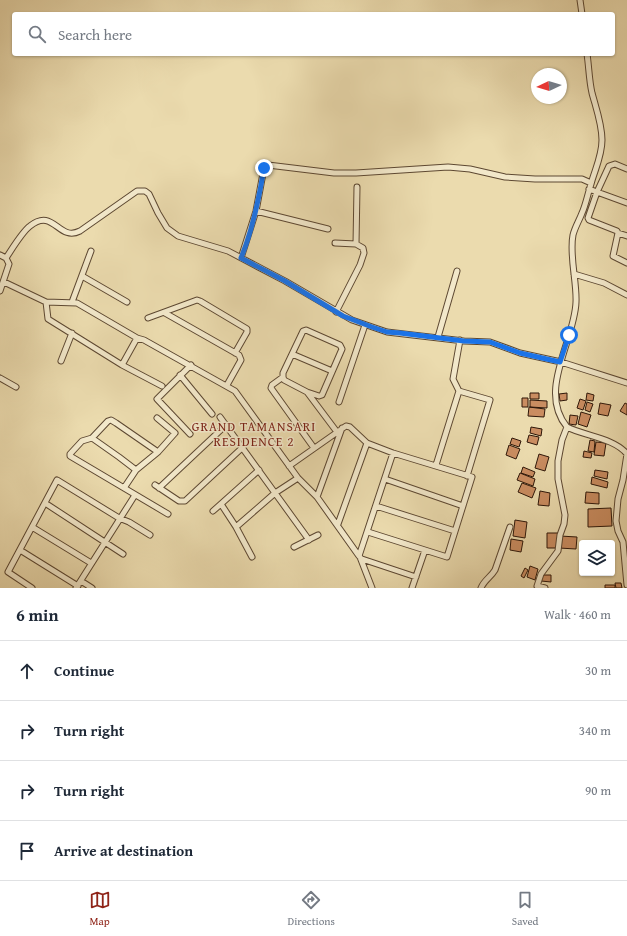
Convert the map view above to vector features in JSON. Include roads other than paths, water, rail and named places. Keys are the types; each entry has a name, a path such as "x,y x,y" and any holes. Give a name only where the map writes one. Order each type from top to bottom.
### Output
{"street":[{"path":"580,0 582,12"},
{"path":"587,56 592,92 600,122 602,140 597,167 583,212 572,239 576,308 560,362 557,383 557,400 559,413 562,421 567,427 625,448 626,460 618,499 616,521 618,531 625,543 627,585"},
{"path":"627,169 615,164 609,166 597,192 588,218 589,220 616,230 618,233 627,236"},
{"path":"241,258 248,241 256,211 264,168 268,166 334,173 448,167 470,169 505,177 582,180 591,183"},
{"path":"356,244 357,187"},
{"path":"589,189 627,203"},
{"path":"6,258 29,226 42,220 50,220 64,232 74,234 137,191 142,190 149,194 167,228 173,233 183,238 228,251 285,281 352,320 387,332 490,342 520,353 560,362 627,383"},
{"path":"256,211 328,229"},
{"path":"618,233 613,254 614,257 627,263"},
{"path":"335,243 356,244 363,248 364,253 336,312"},
{"path":"72,302 91,251"},
{"path":"0,255 6,258 9,267 0,291"},
{"path":"438,337 457,272"},
{"path":"574,274 604,283 627,295"},
{"path":"82,276 127,302"},
{"path":"4,282 46,302 77,303 137,338 144,340 235,390 298,478 317,497 338,524 361,558 372,588"},
{"path":"148,318 197,300 200,301 247,329 247,332 235,353"},
{"path":"46,302 48,319 122,365 162,386"},
{"path":"165,313 239,356 241,360 227,385"},
{"path":"339,402 365,325"},
{"path":"306,330 341,347 342,349 322,395 319,396 307,392 284,380 283,378 283,373 303,331 306,330"},
{"path":"61,360 72,333"},
{"path":"122,365 137,338"},
{"path":"436,465 459,391 453,379 460,340"},
{"path":"292,354 332,371"},
{"path":"190,365 157,399 190,434"},
{"path":"180,375 212,414"},
{"path":"0,378 16,387"},
{"path":"283,378 272,385 271,388 314,448"},
{"path":"459,391 490,400 467,476"},
{"path":"307,392 337,432"},
{"path":"220,417 308,540"},
{"path":"124,488 136,470 158,452 175,433 157,418"},
{"path":"158,452 110,420 92,438 78,444 70,456 168,514"},
{"path":"226,425 157,486 179,501 185,501 242,447"},
{"path":"289,466 346,426 350,427 367,443 393,453 472,477 447,557 368,532"},
{"path":"545,588 537,586 541,574 558,551 560,535 564,524 565,514 558,479 558,460 562,440 567,427"},
{"path":"317,497 343,428"},
{"path":"92,438 136,470"},
{"path":"338,524 367,443"},
{"path":"361,558 393,453"},
{"path":"213,511 259,470"},
{"path":"236,527 275,493 298,478"},
{"path":"385,479 463,506"},
{"path":"32,588 8,572 58,480 119,518 129,522 150,535"},
{"path":"78,585 119,518 135,495"},
{"path":"45,503 123,554"},
{"path":"221,504 236,527 252,557"},
{"path":"376,506 455,531"},
{"path":"32,527 91,563"},
{"path":"481,588 483,582 492,575 495,570 510,527"},
{"path":"294,547 318,535"},
{"path":"20,550 78,585 92,588"},
{"path":"412,588 424,550"},
{"path":"361,558 416,577"}],"district":[{"name":"GRAND TAMANSARI RESIDENCE 2","path":"254,434"}]}
